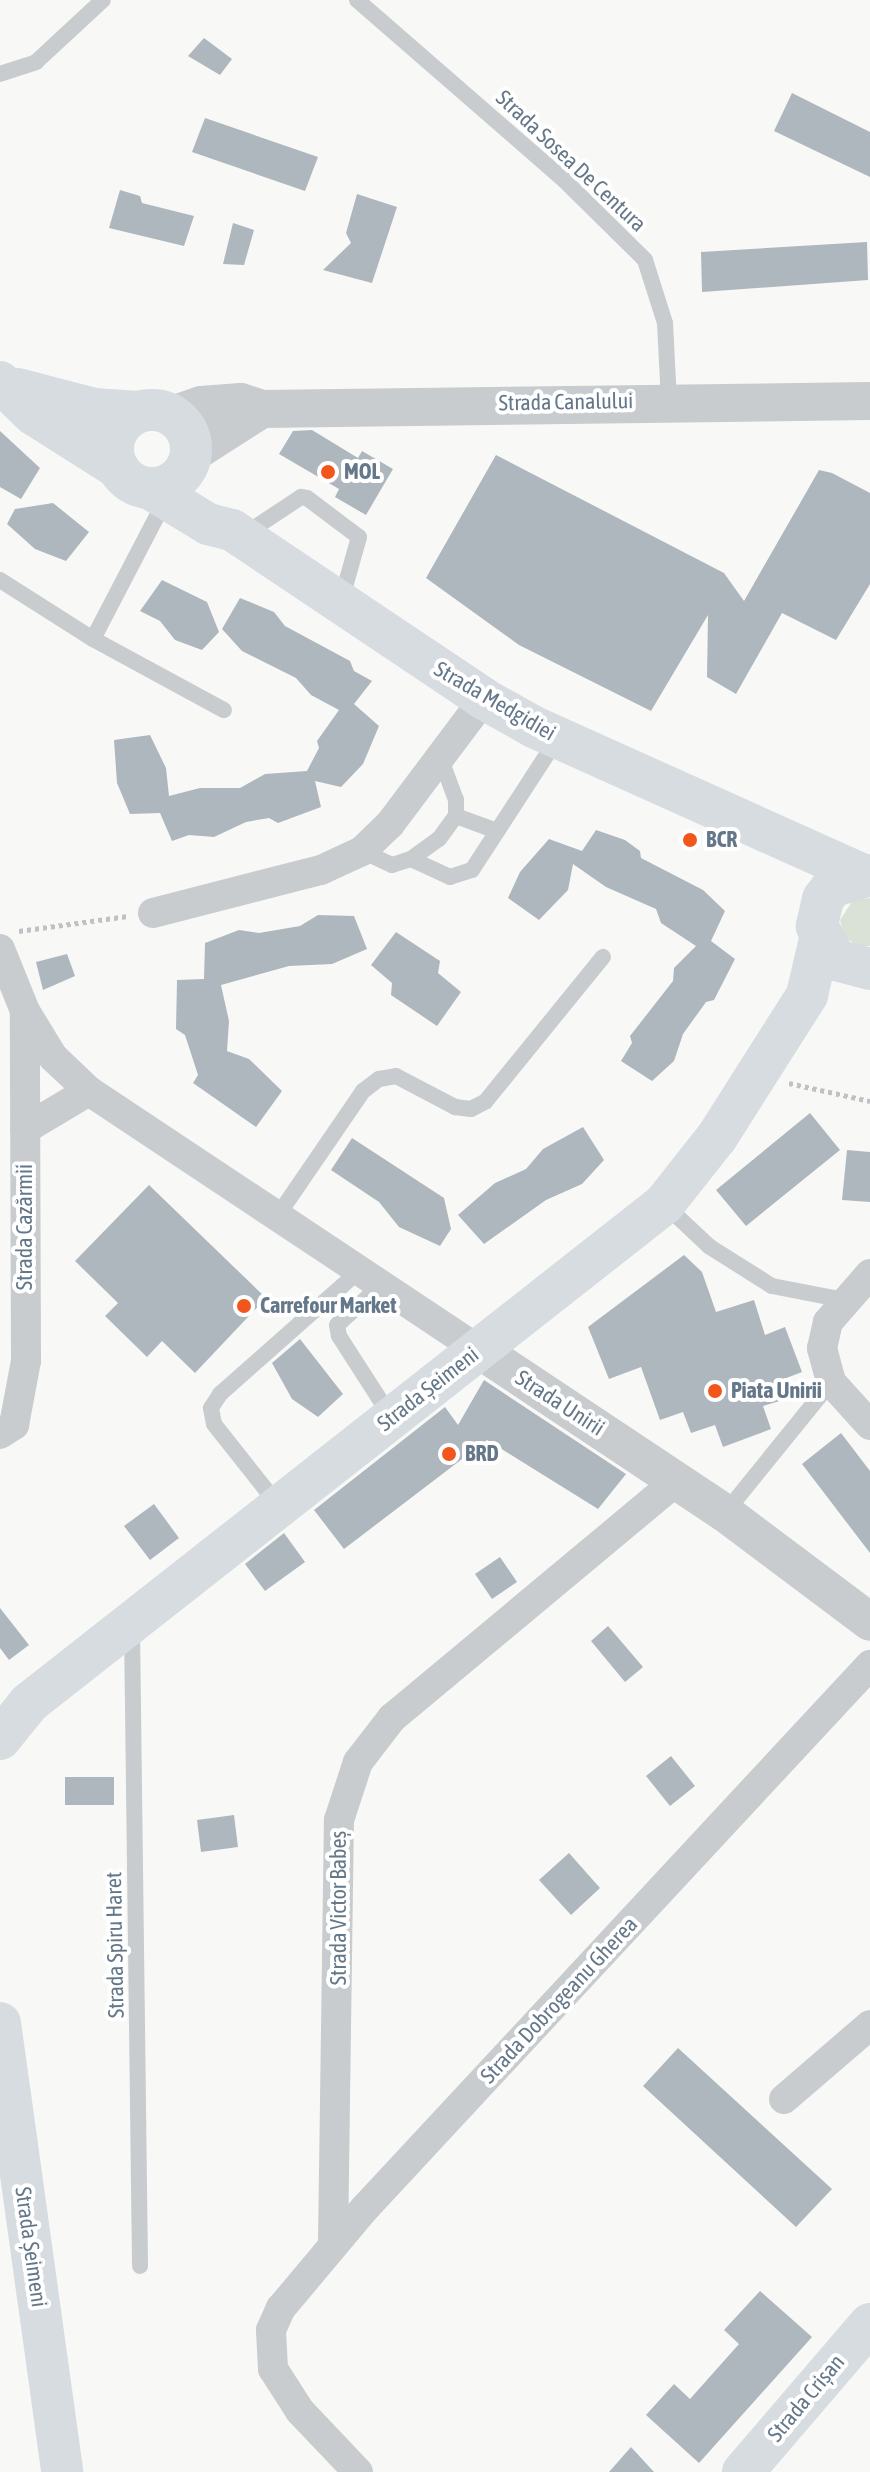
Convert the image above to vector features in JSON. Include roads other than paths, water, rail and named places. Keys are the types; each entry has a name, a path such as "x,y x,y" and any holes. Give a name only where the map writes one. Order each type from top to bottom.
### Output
{"main road":[{"name":"Strada Medgidiei","path":"1,382 94,409 155,413"},
{"name":"Strada Medgidiei","path":"1,382 33,414 165,475 237,533 484,699 558,737 866,875"},
{"path":"155,413 187,432 165,475 115,436 155,413"},
{"path":"778,836 806,881 819,926 836,960 866,969"},
{"path":"819,926 833,886 866,875"},
{"name":"Strada Șeimeni","path":"807,995 819,926"},
{"name":"Strada Șeimeni","path":"0,1739 29,1703 664,1204 757,1076 807,995 826,979 866,969"},
{"name":"Strada Șeimeni","path":"1,2039 62,2472"},
{"name":"Strada Crișan","path":"743,2472 870,2324"}],"street":[{"name":"Strada Canalului","path":"155,413 241,402 262,409 669,401 870,401"},
{"path":"165,475 262,409"},
{"path":"153,913 321,870 362,851 390,824 484,699"},
{"path":"8,940 25,1011"},
{"name":"Strada Unirii","path":"25,1011 53,1057 89,1091 276,1218 678,1480 870,1622"},
{"name":"Strada Cazărmii","path":"0,1434 14,1425 26,1361 25,1011"},
{"path":"25,1129 89,1091"},
{"path":"870,1274 844,1300 828,1322 822,1348 831,1382 850,1409 870,1425"},
{"name":"Strada Victor Babeș","path":"333,2244 339,1820 358,1762 392,1718 678,1480"},
{"name":"Strada Dobrogeanu Gherea","path":"358,2472 282,2387 270,2348 281,2308 333,2244 870,1665"},
{"path":"784,2099 870,2025"}],"lane":[{"path":"0,74 36,62 103,0"},
{"name":"Strada Sosea De Centura","path":"357,0 563,179 645,260 665,323 669,401"},
{"path":"93,639 165,475"},
{"path":"237,533 301,497 307,498 359,537 340,602"},
{"path":"0,580 93,639 224,710"},
{"path":"411,859 450,877 472,870 558,737"},
{"path":"362,851 392,865 411,859 439,839 456,816 456,800 440,757"},
{"path":"456,816 497,831"},
{"path":"276,1218 345,1114 371,1085 396,1076 455,1107 471,1109 485,1102 603,957"},
{"path":"664,1204 710,1247 772,1286 844,1300"},
{"path":"369,1279 337,1325 339,1336 392,1417"},
{"path":"279,1507 214,1424 211,1408 220,1394 369,1279"},
{"path":"725,1513 831,1382"},
{"name":"Strada Spiru Haret","path":"132,1624 140,2266"}],"place":[{"name":"MOL","path":"328,472"},
{"name":"BCR","path":"690,840"},
{"name":"Carrefour Market","path":"244,1306"},
{"name":"Piata Unirii","path":"715,1391"},
{"name":"BRD","path":"449,1454"}]}
